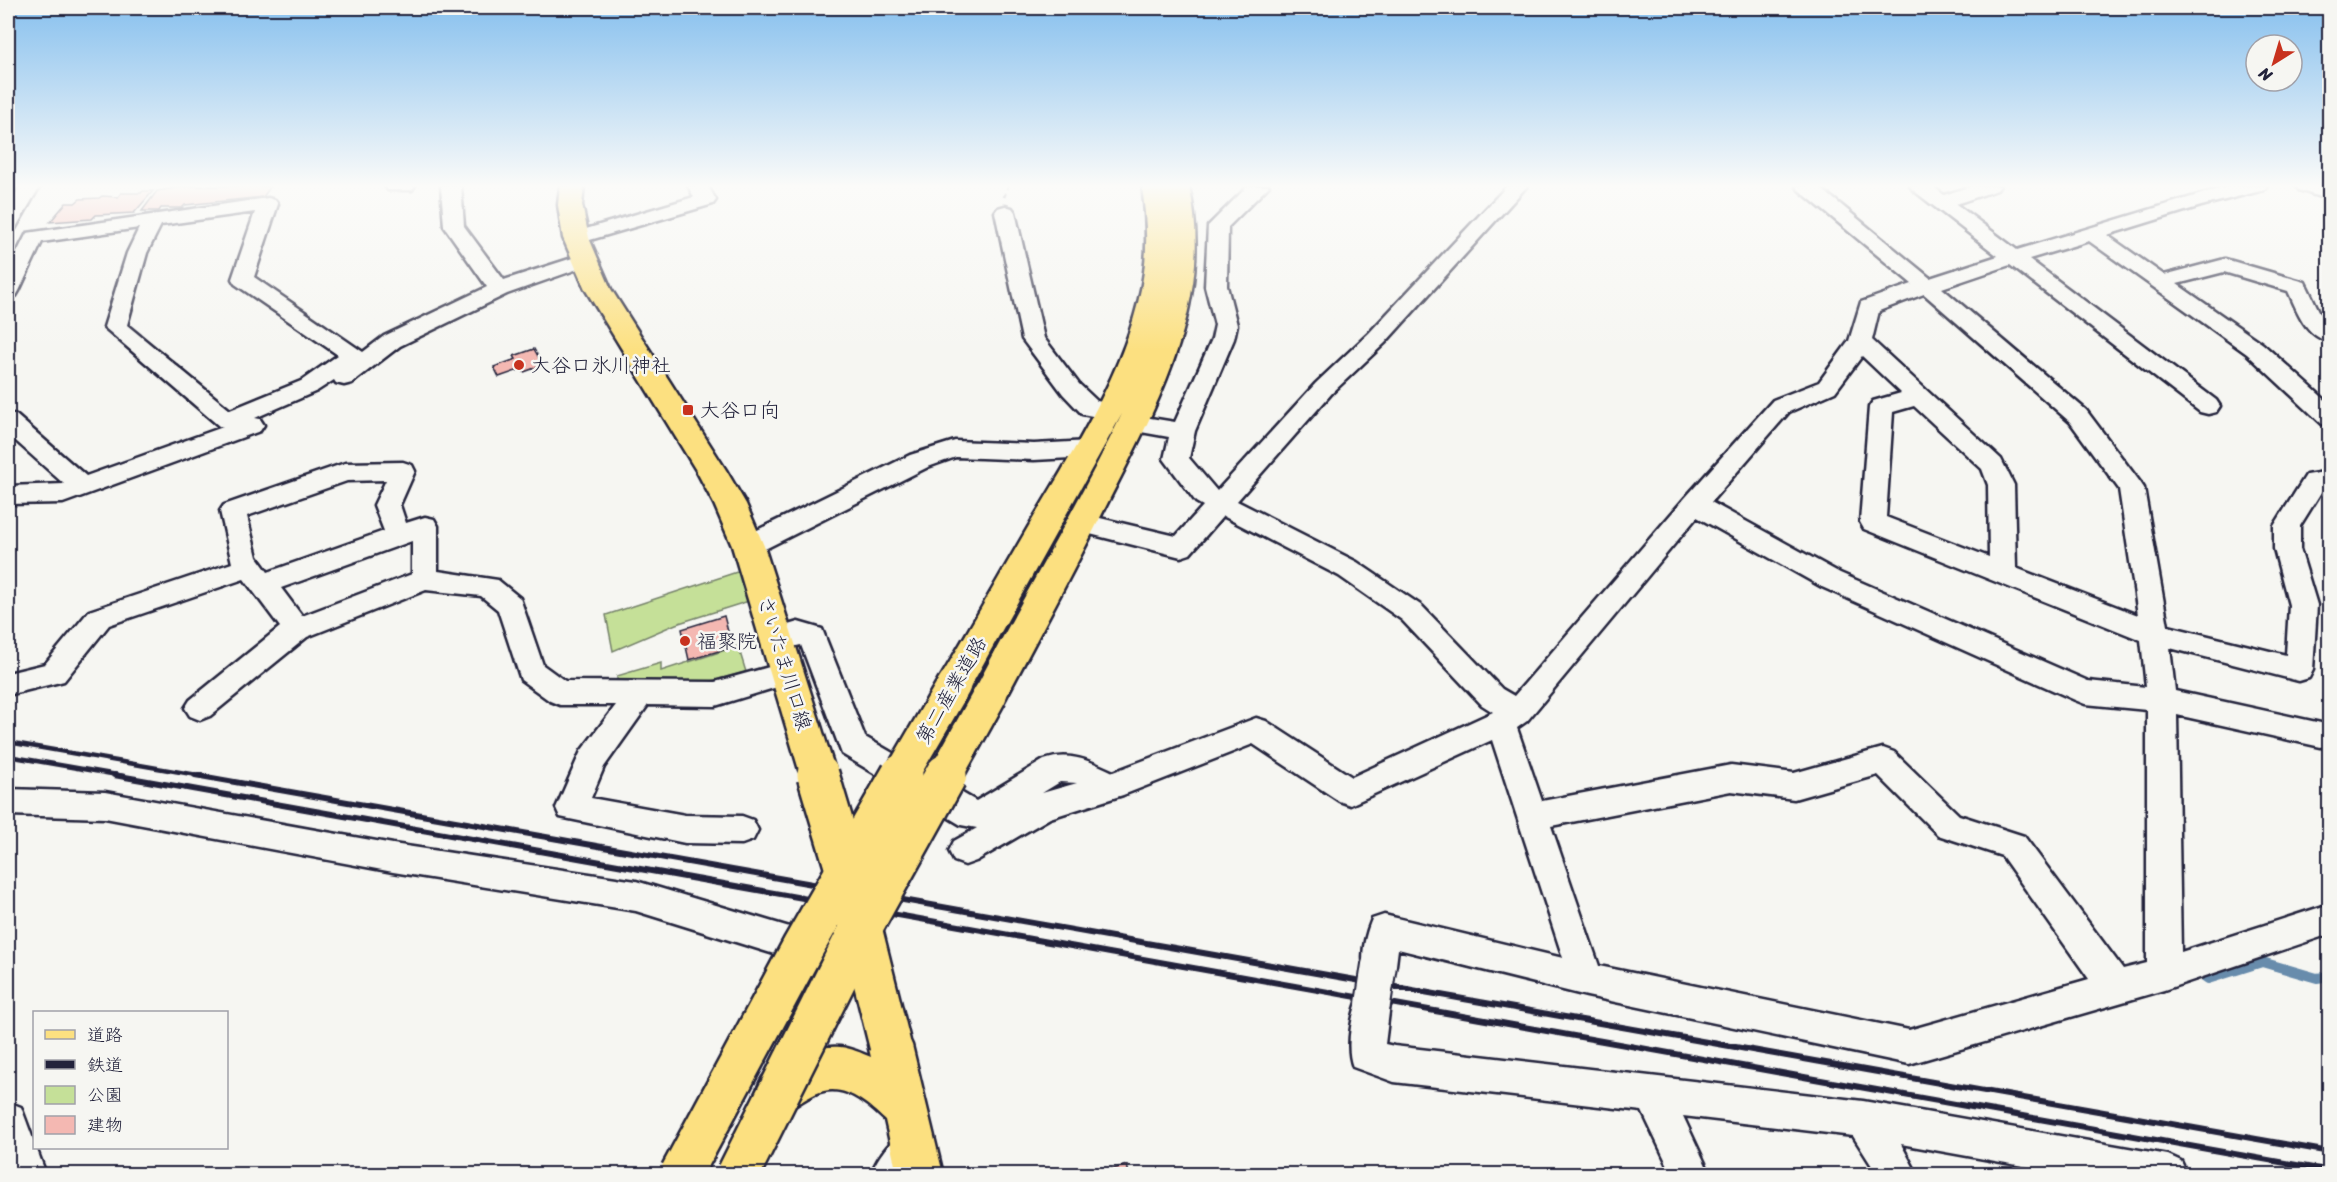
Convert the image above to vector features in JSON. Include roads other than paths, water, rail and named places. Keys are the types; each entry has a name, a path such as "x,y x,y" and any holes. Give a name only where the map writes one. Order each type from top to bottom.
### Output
{"main road":[{"name":"さいたま川口線","path":"579,241 598,289 711,470 730,504 748,546 848,872 890,1045 907,1150"},
{"name":"第二産業道路","path":"681,1174 803,947 848,872 1083,523 1120,417 1134,353 1154,290 1160,241"},
{"name":"第二産業道路","path":"738,1174 861,928 972,690 1089,449 1120,417 1153,376 1179,295 1183,241"},
{"path":"778,1093 794,1079 807,1072 824,1068 848,1070 867,1076 886,1089 907,1150"}],"street":[{"path":"8,291 31,241"},
{"path":"143,241 137,253 115,327 227,420 309,386 353,355 243,279 256,241"},
{"path":"465,241 499,289"},
{"path":"8,495 63,494 314,402 392,341 601,241"},
{"path":"1011,241 1033,339 1071,389 1090,408 1183,431"},
{"path":"1217,241 1216,286 1226,325 1223,339 1183,431 1176,459 1204,496 1348,569 1412,614 1492,697 1509,718 1532,816 1587,981"},
{"path":"1083,523 1181,547 1324,388 1377,338 1466,241"},
{"path":"1873,241 2078,417 2131,488 2162,700 2169,973"},
{"path":"1992,241 2208,406"},
{"path":"965,851 1041,807 1112,786 1256,730 1350,792 1509,718 1781,406 1827,387 1860,342 1869,307 1926,285 2067,241"},
{"path":"2102,241 2255,349 2330,418"},
{"path":"8,248 29,244"},
{"path":"2160,282 2225,265 2297,287 2324,328"},
{"path":"1860,342 1992,465 2001,485 2003,573"},
{"path":"1920,396 1881,407 1873,522 2154,633 2299,670 2302,605 2287,549 2287,526 2316,481 2330,480"},
{"path":"8,421 83,487"},
{"path":"748,546 919,461 955,449 1034,452 1089,449"},
{"path":"297,628 244,560 233,511 345,472 403,471 387,505 398,535"},
{"path":"1694,504 1831,580 2085,692 2162,700 2330,737"},
{"path":"8,684 54,673 99,618 425,526 425,580"},
{"path":"200,708 297,628 425,580 488,586 510,605 531,672 560,693 715,694 787,673"},
{"path":"778,639 798,633 812,637 853,745 972,815 984,814 1055,769 1078,769 1112,786"},
{"path":"640,694 592,760 571,808 685,829 742,830"},
{"path":"1532,816 1731,778 1794,786 1883,761 1949,825 2013,846 2116,988"},
{"path":"8,802 105,805 393,858 636,896 711,917 803,947"},
{"path":"2168,1174 1863,1119 1394,1064 1366,1054 1384,930 1587,981 1910,1047 2169,973 2330,919"},
{"path":"1653,1094 1691,1174"},
{"path":"1863,1119 1898,1174"},
{"path":"8,1120 27,1174"}],"waterway":[{"path":"2198,972 2208,979 2262,962 2317,978 2330,976"}],"railway":[{"path":"8,742 203,776"},
{"path":"8,756 123,776"},
{"path":"114,775 2330,1171"},
{"path":"195,775 2330,1152"}],"place":[{"name":"大谷口氷川神社","path":"519,365"},
{"name":"大谷口向","path":"688,410"},
{"name":"福聚院","path":"685,641"}]}
